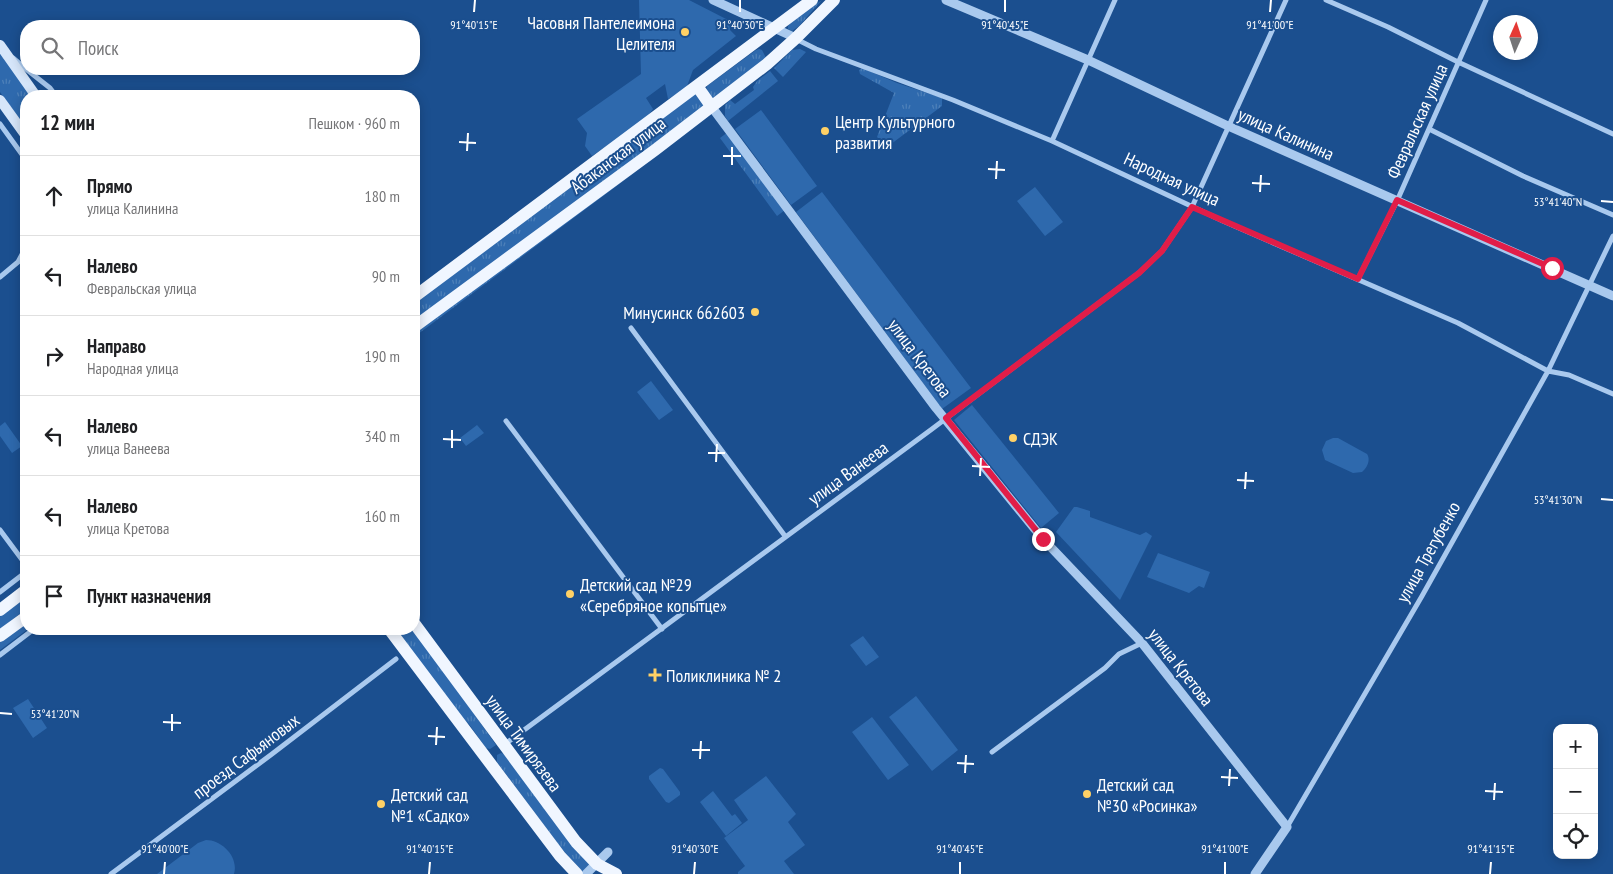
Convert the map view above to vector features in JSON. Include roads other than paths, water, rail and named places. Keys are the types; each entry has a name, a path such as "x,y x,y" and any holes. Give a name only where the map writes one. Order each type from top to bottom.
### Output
{"main road":[{"name":"Абаканская улица","path":"420,293 812,0"},
{"name":"Абаканская улица","path":"420,324 655,150 770,61 834,0"},
{"path":"753,45 762,43 768,46 770,61"},
{"path":"2,48 20,73"},
{"path":"21,75 32,90"},
{"path":"697,86 712,106"},
{"path":"0,100 20,128"},
{"path":"0,610 20,595"},
{"path":"0,636 20,621"},
{"name":"улица Тимирязева","path":"420,631 576,842 598,864 616,874"},
{"path":"394,635 560,856 577,874"},
{"path":"487,758 504,745"}],"street":[{"name":"Народная улица","path":"713,0 816,49 953,100 1052,142 1192,207 1458,323 1548,371 1569,374 1613,394"},
{"name":"улица Калинина","path":"946,0 1088,60 1228,126 1613,296"},
{"path":"1052,142 1115,0"},
{"name":"улица Ванеева","path":"504,745 1139,273 1162,251 1192,207 1286,0"},
{"path":"1326,0 1388,27 1458,62 1613,134"},
{"name":"Февральская улица","path":"1358,279 1397,200 1486,0"},
{"path":"2,48 20,64"},
{"path":"34,75 52,90"},
{"name":"улица Кретова","path":"712,106 936,408 1043,539 1142,643 1286,828"},
{"path":"0,124 20,152"},
{"path":"1429,129 1523,176 1613,215"},
{"name":"улица Трегубенко","path":"1255,874 1286,828 1422,596 1548,371 1613,236"},
{"path":"0,277 20,258"},
{"path":"631,328 785,536"},
{"path":"506,421 662,629"},
{"path":"0,530 20,557"},
{"path":"0,592 20,577"},
{"path":"0,655 26,635"},
{"path":"992,752 1105,668 1119,654 1142,643"},
{"name":"проезд Сафьяновых","path":"111,874 396,659"},
{"path":"586,874 608,852"}],"place":[{"name":"Часовня Пантелеимона Целителя","path":"685,32"},
{"name":"Центр Культурного развития","path":"825,131"},
{"name":"Минусинск 662603","path":"755,312"},
{"name":"СДЭК","path":"1013,438"},
{"name":"Детский сад №29 «Серебряное копытце»","path":"570,594"},
{"name":"Поликлиника № 2","path":"655,675"},
{"name":"Детский сад №30 «Росинка»","path":"1087,794"},
{"name":"Детский сад №1 «Cадко»","path":"381,804"}]}
